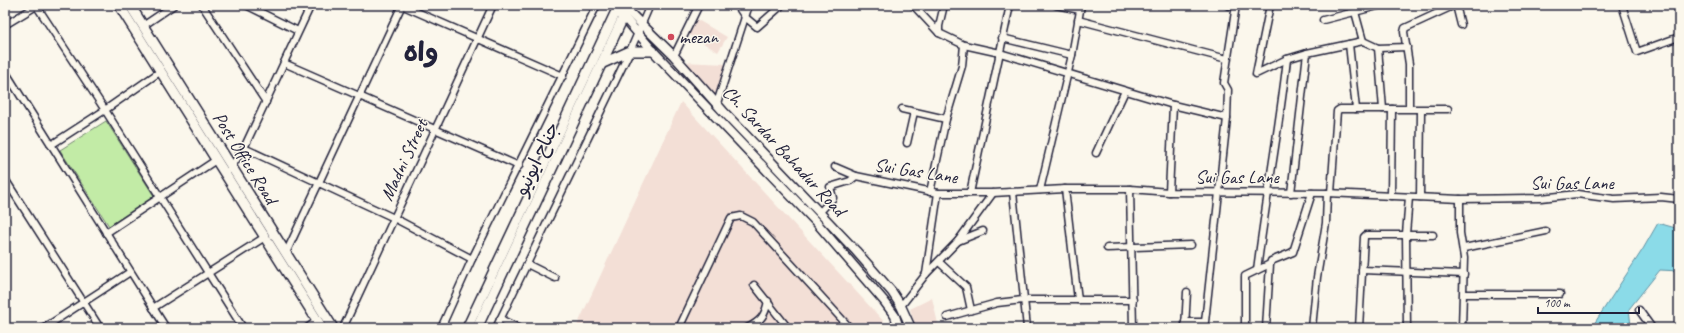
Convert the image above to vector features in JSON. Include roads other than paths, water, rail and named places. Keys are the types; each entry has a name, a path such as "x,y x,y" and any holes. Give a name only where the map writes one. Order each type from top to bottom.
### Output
{"main road":[{"name":"Post Office Road","path":"119,5 161,65 228,171 286,253 333,328"},
{"name":"Post Office Road","path":"130,5 143,26 161,65 216,160 228,171 265,237 320,325"},
{"name":"Ch. Sardar Bahadur Road","path":"623,9 674,56 717,103 720,114 879,295 895,316 899,328"},
{"name":"Ch. Sardar Bahadur Road","path":"623,9 638,34 653,51 720,114 856,251 892,292 901,306 911,328"},
{"name":"جناح ایونیو","path":"478,328 601,64 623,9"},
{"name":"جناح ایونیو","path":"467,328 623,9"},
{"path":"601,64 630,51 653,51"}],"street":[{"path":"5,25 37,5 243,328"},
{"path":"143,26 174,5"},
{"path":"202,5 266,102"},
{"path":"246,5 298,31"},
{"path":"228,171 244,148 311,5"},
{"path":"286,253 402,5 563,76"},
{"name":"Madni Street","path":"343,328 493,5"},
{"path":"441,328 472,259 597,5"},
{"path":"496,328 630,51 650,5"},
{"path":"674,56 699,5"},
{"path":"738,5 745,18 757,28 782,5"},
{"path":"717,103 749,5"},
{"path":"913,5 939,33 964,46 1000,53 1173,105 1227,118"},
{"path":"939,33 939,26 944,5"},
{"path":"970,193 1010,5"},
{"path":"1040,190 1072,55 1080,7 1056,5"},
{"path":"1187,292 1185,325 1206,322 1218,192 1227,118 1228,90 1224,83 1236,6 1227,5"},
{"path":"1270,5 1256,74 1287,59 1307,52 1363,41 1378,48 1407,47"},
{"path":"1323,20 1382,5"},
{"path":"1409,108 1405,28 1455,5 1460,25"},
{"path":"1622,5 1637,52 1679,37"},
{"path":"1355,12 1363,41"},
{"path":"1078,20 1227,59"},
{"path":"1002,38 1072,55"},
{"path":"1349,44 1356,109"},
{"path":"930,192 946,119 962,66 964,46"},
{"path":"1378,48 1383,109"},
{"path":"1291,193 1307,52"},
{"path":"1257,270 1267,192 1280,122 1287,59"},
{"path":"284,63 519,166"},
{"path":"51,145 105,110 161,65"},
{"path":"5,72 166,328"},
{"path":"1096,154 1125,91"},
{"path":"1169,192 1173,105"},
{"path":"902,109 946,119"},
{"path":"1312,328 1317,277 1326,224 1337,111 1340,109 1448,109"},
{"path":"1391,196 1392,109"},
{"path":"1420,198 1421,110"},
{"path":"907,143 914,112"},
{"path":"244,148 319,185 394,218 472,259"},
{"path":"106,233 216,160"},
{"path":"835,167 856,176"},
{"name":"Sui Gas Lane","path":"819,213 833,198 830,187 850,181 856,176 938,193 993,193 1065,189 1130,189 1169,192 1329,193 1460,199 1541,198 1577,194 1614,199 1660,197 1679,199"},
{"path":"5,179 100,328"},
{"path":"1065,189 1078,300"},
{"path":"1130,189 1133,328"},
{"path":"1013,192 1027,328"},
{"path":"926,274 938,193"},
{"path":"901,306 926,274 958,241 993,193"},
{"path":"1245,328 1245,276 1270,264 1271,261 1293,252 1312,193"},
{"path":"1407,328 1406,234 1409,197"},
{"path":"1460,199 1460,233 1464,248 1462,328"},
{"path":"679,328 732,218 741,216 753,222 850,328"},
{"path":"958,241 983,231"},
{"path":"1464,248 1546,231"},
{"path":"1359,328 1364,237 1366,235 1433,235"},
{"path":"153,308 265,237"},
{"path":"1107,248 1191,245"},
{"path":"939,262 966,287 971,310"},
{"path":"527,264 555,278"},
{"path":"1266,328 1270,264"},
{"path":"1362,270 1464,274"},
{"path":"44,328 130,272"},
{"path":"754,285 788,328"},
{"path":"1464,294 1560,294"},
{"path":"947,317 997,304 1023,300 1132,300"},
{"path":"747,328 762,318 765,314 768,301"},
{"path":"1640,310 1652,328"},
{"path":"500,320 519,328"},
{"path":"307,328 320,325"}],"water":[{"path":"1658,223 1679,229 1679,271 1660,270 1629,309 1631,326 1628,328 1588,328 1594,324 1643,249"}],"place":[{"name":"mezan","path":"671,37"}],"district":[{"name":"واہ","path":"421,52"}]}
